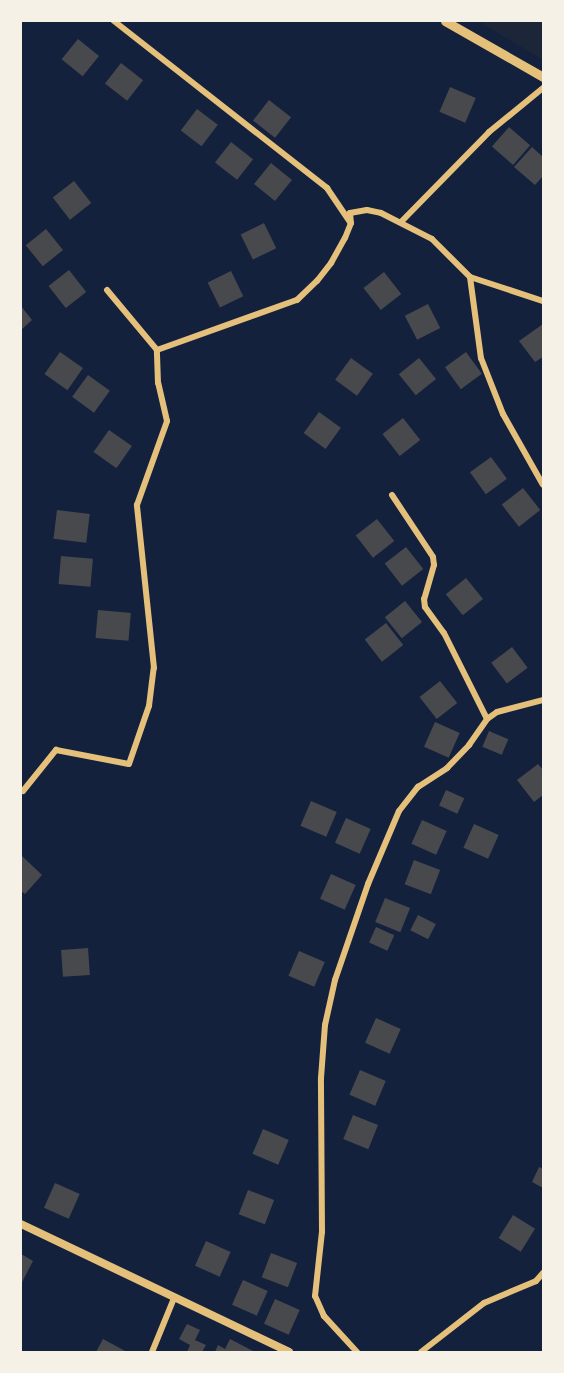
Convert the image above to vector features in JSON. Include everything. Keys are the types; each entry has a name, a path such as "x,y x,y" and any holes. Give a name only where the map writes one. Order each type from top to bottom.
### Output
{"main road":[{"path":"446,21 543,77"}],"street":[{"path":"114,21 327,188 351,223"},
{"path":"401,222 489,132 543,88"},
{"path":"157,350 297,300 317,281 331,262 351,223 350,213 367,210 381,213 432,239 470,277 543,301"},
{"path":"470,277 478,342 493,390 503,414 543,485"},
{"path":"23,791 56,750 129,764 149,706 154,668 137,505 167,421 158,383 157,350 107,290"},
{"path":"392,495 433,557 434,566 424,599 425,607 444,633 487,719"},
{"path":"357,1352 324,1316 315,1296 322,1232 319,1133 325,1024 335,980 368,884 399,811 418,787 447,768 469,745 487,719 497,711 543,700"},
{"path":"21,1224 289,1352"},
{"path":"421,1352 484,1303 536,1281 543,1273"},
{"path":"152,1352 174,1298"}],"shaded area":[{"path":"478,21 543,21 543,60"}],"building":[{"path":"78,39 99,56 83,76 62,59"},
{"path":"121,63 143,80 127,101 105,83"},
{"path":"450,87 476,98 465,123 439,112"},
{"path":"269,100 291,117 275,138 253,120"},
{"path":"197,109 218,125 202,146 181,131"},
{"path":"509,127 530,145 513,165 492,147"},
{"path":"231,142 253,159 237,180 215,162"},
{"path":"532,147 543,157 543,176 535,185 514,167"},
{"path":"271,163 292,180 275,201 254,184"},
{"path":"74,181 91,203 70,220 53,198"},
{"path":"264,223 276,248 253,260 241,234"},
{"path":"46,229 63,250 43,266 26,245"},
{"path":"69,270 86,292 66,308 49,286"},
{"path":"231,271 243,296 220,308 208,282"},
{"path":"384,272 401,294 381,310 364,288"},
{"path":"428,304 440,328 417,340 405,316"},
{"path":"21,306 32,320 21,330"},
{"path":"543,324 543,357 535,362 519,341"},
{"path":"60,352 83,368 67,390 45,374"},
{"path":"466,352 482,374 461,389 445,367"},
{"path":"351,358 373,374 357,396 335,380"},
{"path":"419,358 436,379 416,395 399,374"},
{"path":"88,375 110,391 94,413 72,397"},
{"path":"319,412 341,428 326,449 304,433"},
{"path":"403,418 420,440 400,456 383,434"},
{"path":"109,430 132,446 116,468 94,452"},
{"path":"491,457 507,479 486,494 470,472"},
{"path":"523,488 540,510 519,527 502,505"},
{"path":"57,510 90,514 86,543 53,539"},
{"path":"377,519 394,541 373,558 356,536"},
{"path":"406,547 423,569 402,586 385,564"},
{"path":"61,556 93,559 90,587 59,584"},
{"path":"466,578 483,599 463,615 446,594"},
{"path":"405,601 422,622 402,638 385,617"},
{"path":"98,610 131,613 128,641 96,638"},
{"path":"386,623 403,645 382,662 365,640"},
{"path":"512,647 528,668 507,683 491,663"},
{"path":"440,681 457,703 437,719 420,697"},
{"path":"435,722 460,733 449,758 424,747"},
{"path":"489,731 508,739 502,755 482,747"},
{"path":"538,764 543,770 543,795 534,802 517,780"},
{"path":"446,790 464,798 457,814 439,806"},
{"path":"311,801 337,812 326,837 300,826"},
{"path":"346,818 371,829 360,854 335,843"},
{"path":"422,820 447,831 436,855 411,844"},
{"path":"474,824 499,835 488,859 463,848"},
{"path":"22,856 42,875 25,894 21,891"},
{"path":"414,860 440,870 431,894 405,884"},
{"path":"331,874 356,885 345,910 320,899"},
{"path":"385,898 410,908 400,932 375,922"},
{"path":"418,915 436,924 428,939 410,930"},
{"path":"376,927 394,935 387,951 369,943"},
{"path":"88,948 90,975 63,977 61,950"},
{"path":"299,951 325,962 314,987 288,976"},
{"path":"376,1018 401,1029 390,1054 365,1043"},
{"path":"360,1070 386,1081 375,1106 349,1095"},
{"path":"353,1115 378,1125 368,1149 343,1139"},
{"path":"263,1129 289,1140 278,1165 252,1154"},
{"path":"539,1167 543,1169 543,1188 532,1182"},
{"path":"55,1183 80,1194 69,1219 44,1208"},
{"path":"248,1190 274,1200 265,1224 239,1214"},
{"path":"513,1215 535,1229 521,1252 499,1238"},
{"path":"206,1241 231,1252 220,1277 195,1266"},
{"path":"271,1253 297,1263 288,1287 262,1277"},
{"path":"21,1254 33,1261 21,1284"},
{"path":"243,1280 268,1291 257,1316 232,1305"},
{"path":"275,1299 300,1310 289,1335 264,1324"},
{"path":"187,1324 200,1330 195,1340 206,1345 202,1352 187,1352 190,1345 179,1339"},
{"path":"103,1339 127,1352 96,1352"},
{"path":"230,1339 255,1352 215,1352 218,1345 225,1349"}]}
